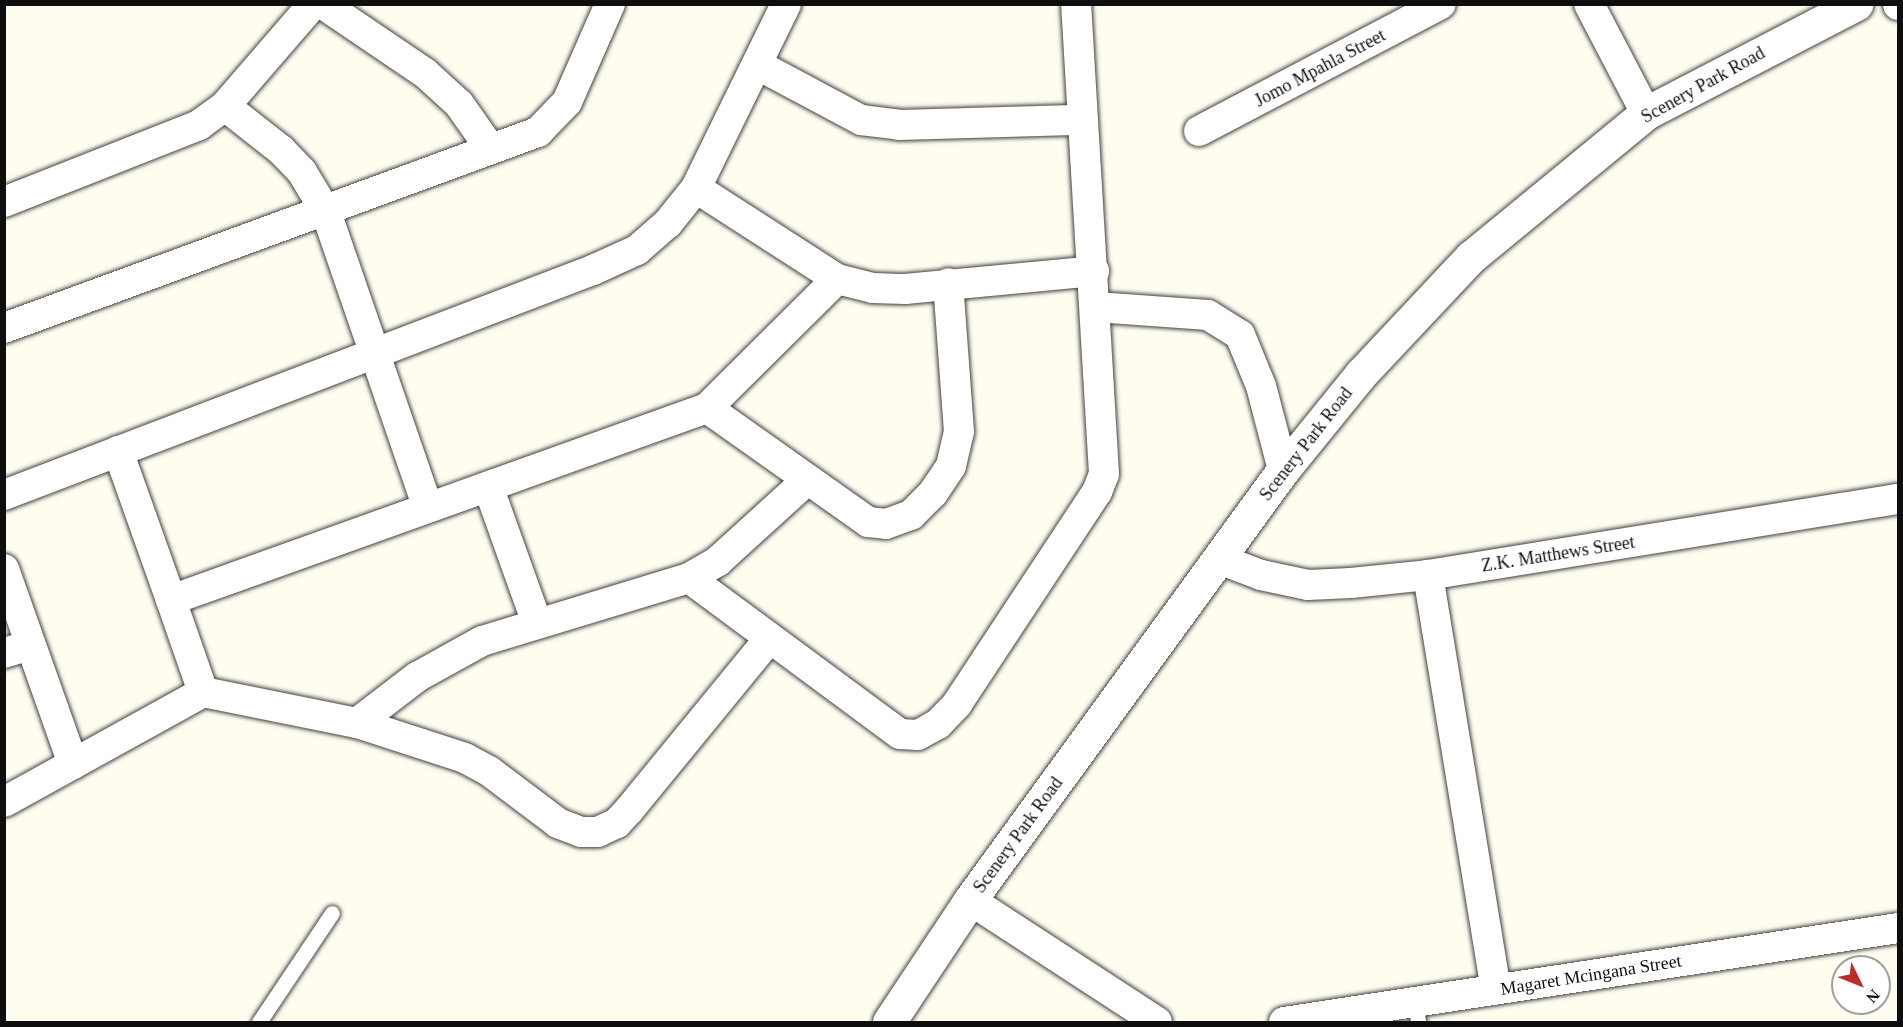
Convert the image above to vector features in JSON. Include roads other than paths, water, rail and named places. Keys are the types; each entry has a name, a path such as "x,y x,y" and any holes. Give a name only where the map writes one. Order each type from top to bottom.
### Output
{"street":[{"path":"4,202 159,143 199,124 225,106 313,4"},
{"path":"323,4 425,73 459,104 490,148"},
{"path":"4,328 326,212 490,148 538,132 555,118 567,102 610,4"},
{"path":"4,495 593,270 637,249 668,223 696,188 786,4"},
{"path":"688,578 900,734 918,735 938,724 957,704 1100,483 1104,454 1076,4"},
{"name":"Jomo Mpahla Street","path":"1199,131 1441,4"},
{"path":"1589,4 1646,113"},
{"name":"Scenery Park Road","path":"889,1023 970,900 1283,470 1361,374 1471,257 1646,113 1856,4"},
{"path":"758,65 861,120 899,125 1083,120"},
{"path":"225,106 281,150 302,172 326,212 427,506"},
{"path":"696,188 837,279 873,288 1094,271"},
{"path":"171,600 427,506 489,489 707,408 837,279"},
{"path":"707,408 806,481 868,522 886,524 910,515 933,493 951,466 959,432 948,284"},
{"path":"1096,306 1208,315 1240,335 1261,386 1283,470"},
{"path":"118,451 203,692"},
{"path":"357,723 417,677 482,641 537,622 688,578 718,561 806,481"},
{"path":"489,489 537,622"},
{"name":"Z.K. Matthews Street","path":"1219,559 1261,575 1308,585 1428,575 1898,501"},
{"path":"4,569 17,649 73,764"},
{"path":"1428,575 1496,989"},
{"path":"4,802 203,692 357,723 465,758 489,771 558,823 582,832 598,832 617,823 629,810 769,639"},
{"path":"970,900 1157,1023"},
{"name":"Magaret Mcingana Street","path":"1284,1023 1417,1012 1496,989 1899,928"}],"lane":[{"path":"259,1023 332,913"}]}
